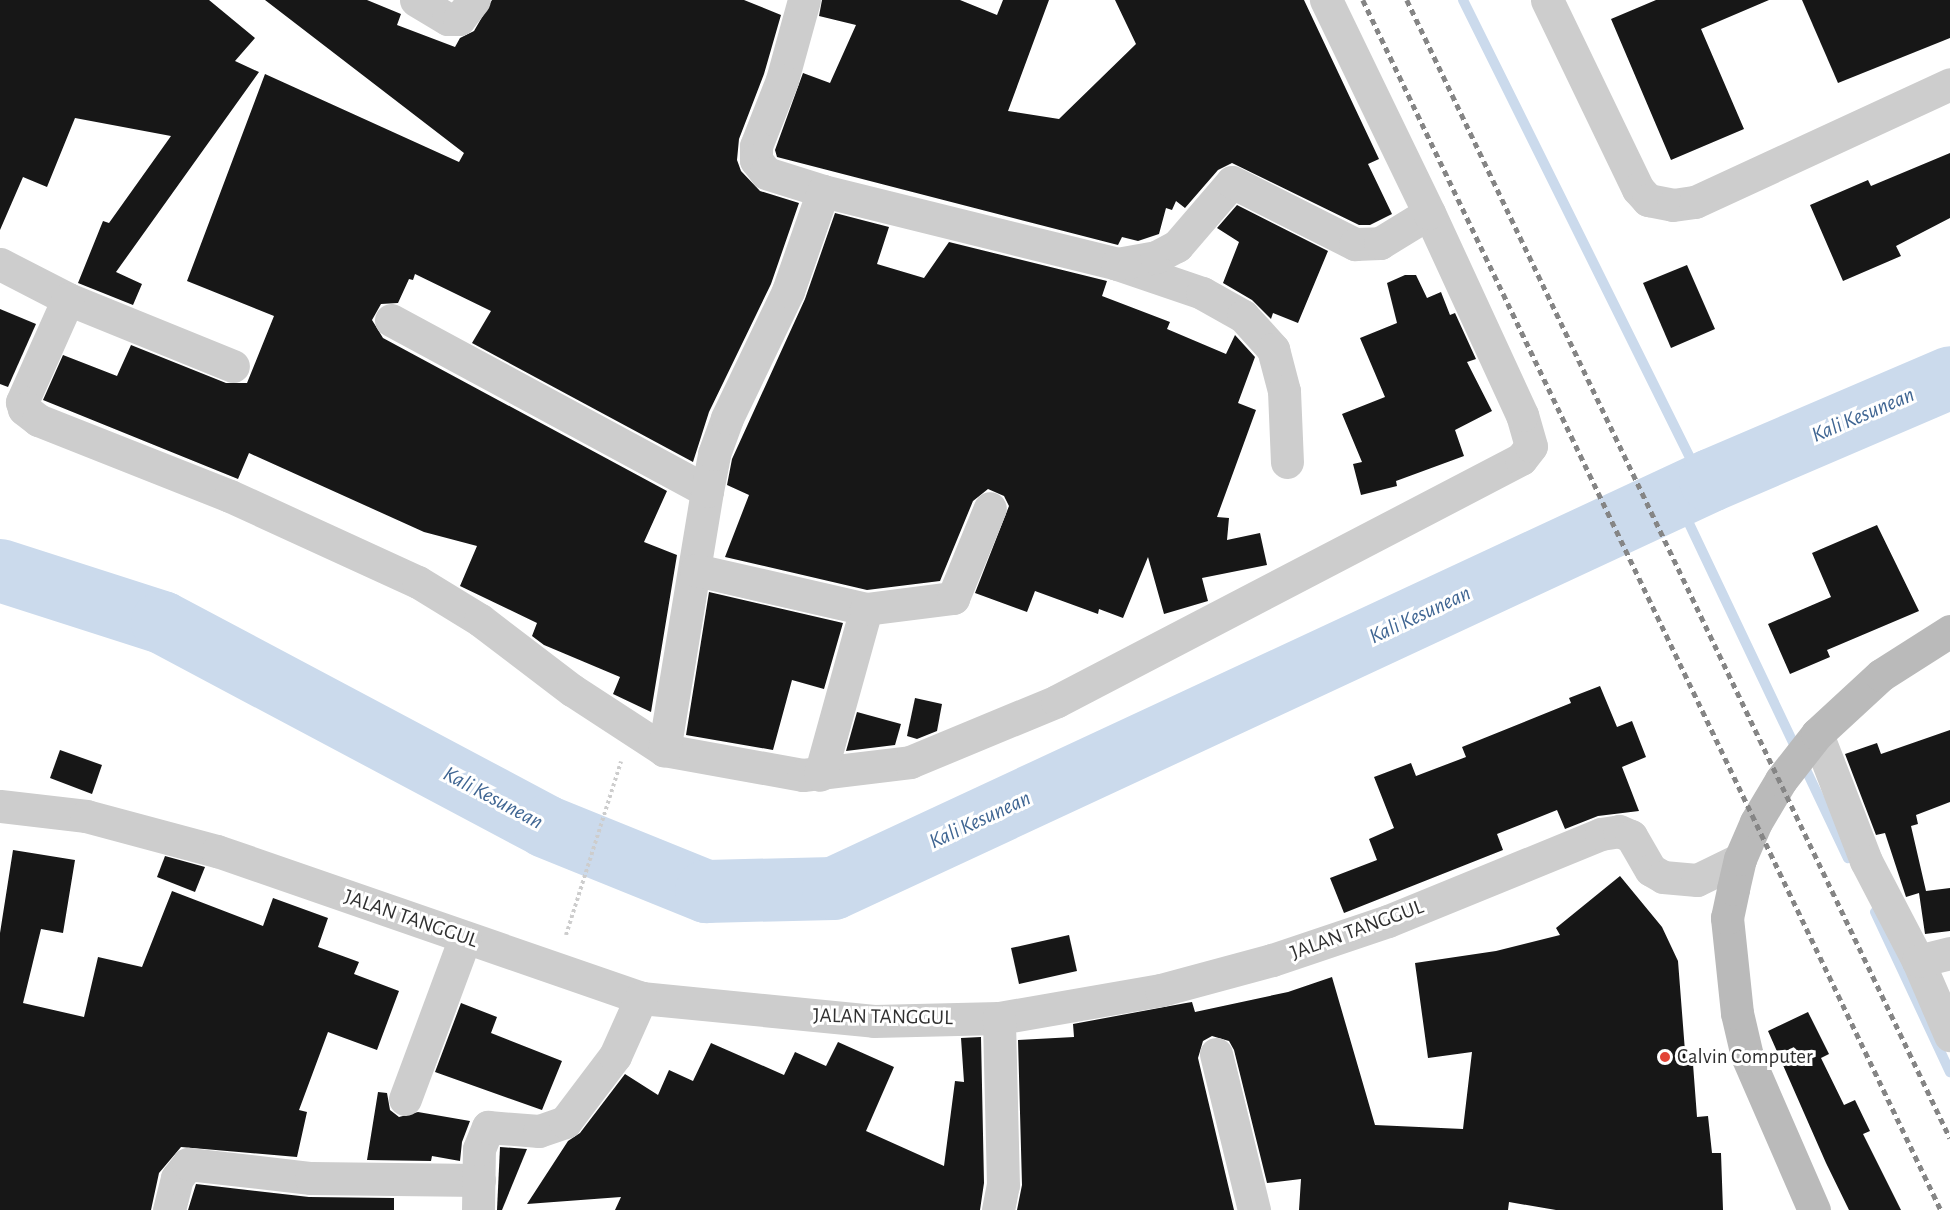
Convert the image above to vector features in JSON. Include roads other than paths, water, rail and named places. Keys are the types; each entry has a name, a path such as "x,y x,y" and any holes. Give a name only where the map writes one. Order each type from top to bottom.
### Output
{"street":[{"path":"416,0 448,19 459,20 474,0"},
{"path":"804,0 782,80 756,146 756,160 766,172 823,191 1117,264 1202,293 1243,316 1273,350 1284,391 1287,462"},
{"path":"68,299 22,402 27,413 230,496 418,582 480,620 572,690 664,750 737,766 820,775 910,762 1057,701 1521,459 1531,446 1522,415 1429,213 1326,0"},
{"path":"1547,0 1638,189 1648,200 1672,205 1695,202 1950,84"},
{"path":"1117,264 1155,257 1177,246 1232,182 1343,239 1362,245 1380,243 1429,213"},
{"path":"664,750 714,454 727,418 788,291 823,191"},
{"path":"0,264 68,299 233,366"},
{"path":"392,320 707,491"},
{"path":"696,570 860,604 866,609 953,598 990,508"},
{"path":"820,775 866,609"},
{"path":"1814,1210 1747,1056 1737,1013 1727,918 1740,860 1756,822 1785,774 1814,737 1881,675 1950,631"},
{"path":"1814,737 1866,861 1918,961 1950,1035"},
{"name":"JALAN TANGGUL","path":"0,806 86,816 217,851 641,998 777,1014 874,1021 999,1018 1161,990 1272,960 1388,921 1601,834 1618,831 1631,836 1652,870 1663,878 1697,880 1740,860"},
{"path":"405,1099 465,938"},
{"path":"1918,961 1950,953"},
{"path":"169,1210 180,1171 188,1164 478,1195 480,1149 488,1126 539,1131 565,1122 615,1056 641,998"},
{"path":"998,1210 1003,1185 999,1018"},
{"path":"1216,1054 1254,1210"}],"waterway":[{"path":"1463,0 1703,484"},
{"name":"Kali Kesunean","path":"0,570 162,622 545,826 706,891 833,888 1710,480 1950,377"},
{"path":"1676,496 1848,858"},
{"path":"1875,912 1950,1072"}],"railway":[{"path":"1363,0 1941,1210"},
{"path":"1407,0 1950,1138"}],"place":[{"name":"Calvin Computer","path":"1665,1057"}]}
